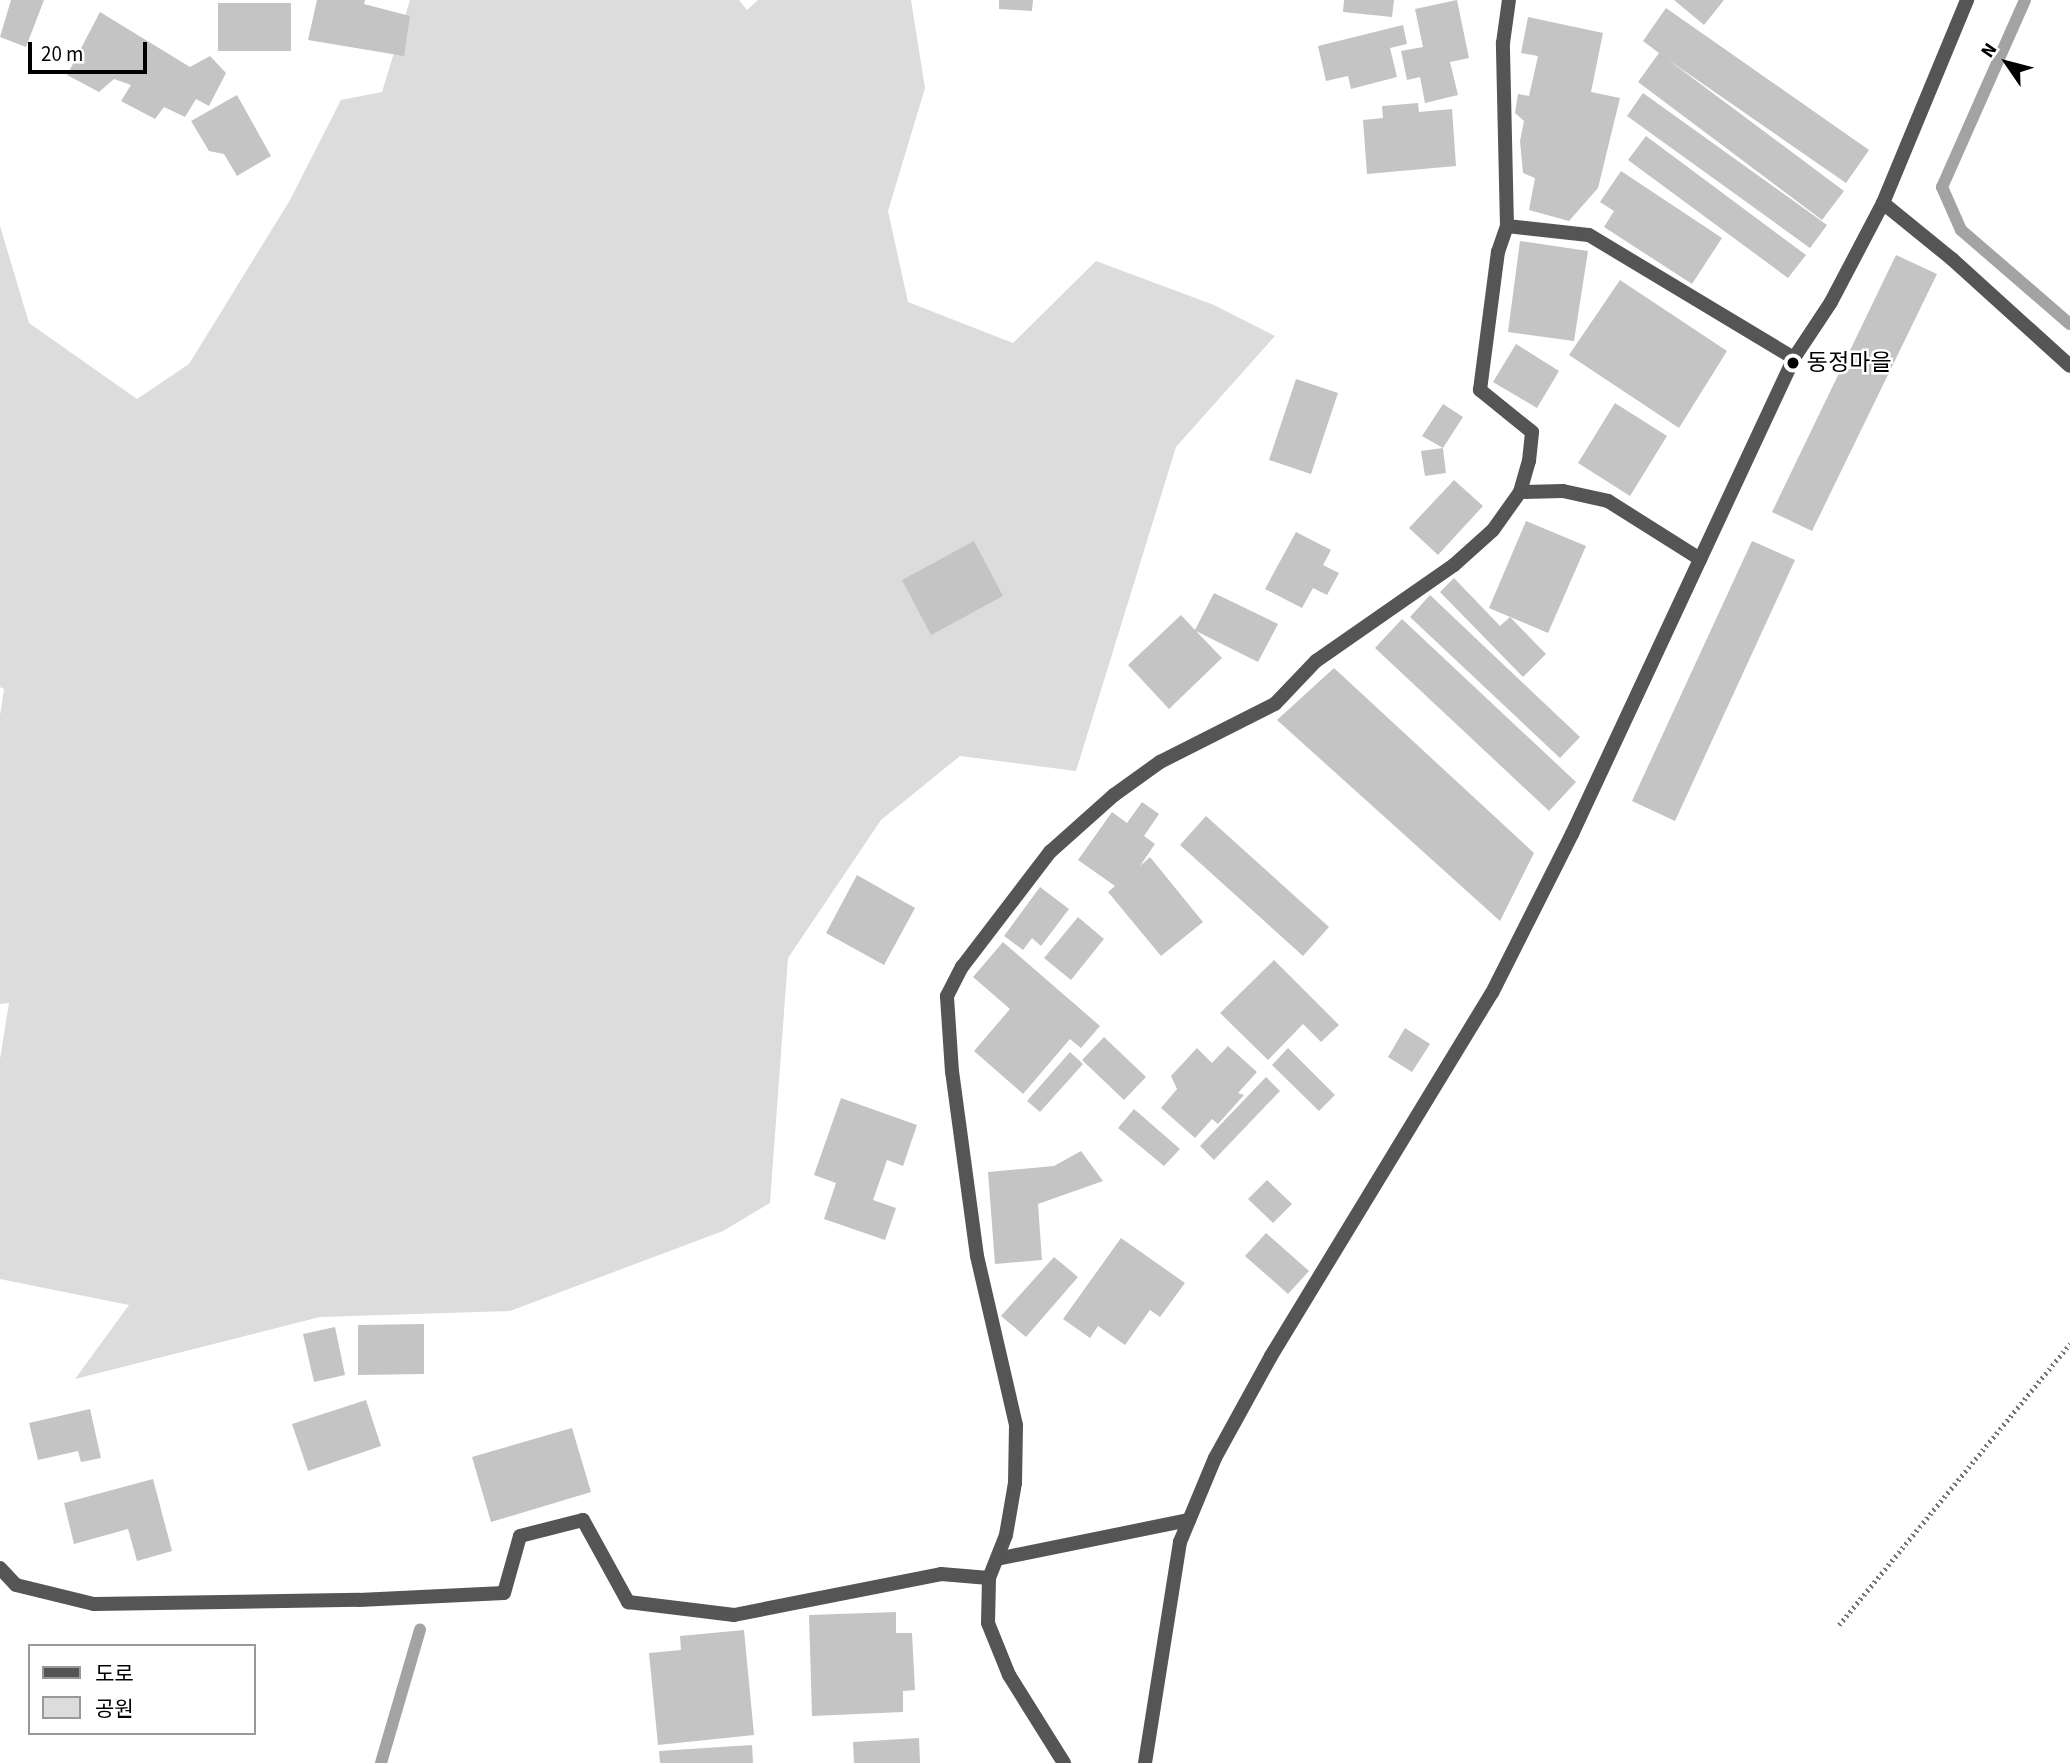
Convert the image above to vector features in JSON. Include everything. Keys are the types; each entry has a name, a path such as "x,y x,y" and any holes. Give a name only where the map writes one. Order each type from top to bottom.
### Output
{"street":[{"path":"1064,1763 1009,1675 988,1623 989,1578 1006,1535 1016,1483 1016,1425 976,1256 952,1072 947,996 962,967 1051,852 1114,795 1160,762 1275,704 1316,661 1454,565 1493,530 1520,492 1529,461 1532,432 1480,390 1499,252 1507,226 1503,43 1510,0"},
{"path":"1145,1763 1180,1542 1215,1458 1271,1356 1492,993 1572,834 1794,358 1831,302 1883,203 1967,0"},
{"path":"1883,203 1952,259 2070,366"},
{"path":"1507,226 1589,235 1794,358"},
{"path":"1520,492 1563,491 1608,501 1700,559"},
{"path":"0,1568 16,1585 94,1604 359,1600 504,1592 520,1536 583,1520 628,1602 734,1615 941,1574 989,1578"},
{"path":"996,1559 1189,1520"}],"path":[{"path":"1839,1625 2070,1344"}],"green space":[{"path":"410,0 739,0 747,10 758,0 911,0 925,88 888,211 908,302 1013,343 1096,261 1214,305 1275,336 1176,447 1076,771 960,756 881,820 788,958 770,1203 723,1231 510,1311 320,1317 75,1379 129,1305 0,1279 0,1059 9,1003 0,1004 0,715 4,689 0,687 0,226 29,323 137,399 189,364 290,200 341,100 382,92"}],"building":[{"path":"11,0 44,0 26,47 0,37"},
{"path":"317,0 365,0 364,4 410,16 404,56 308,40"},
{"path":"999,0 1033,0 1032,11 999,9"},
{"path":"1344,0 1394,0 1392,17 1343,12"},
{"path":"1457,0 1469,58 1450,62 1458,95 1425,103 1420,77 1407,80 1401,51 1423,47 1415,9"},
{"path":"1674,0 1724,0 1704,25"},
{"path":"218,3 291,3 291,51 218,51"},
{"path":"1666,8 1869,150 1846,183 1667,59 1844,191 1822,220 1638,82 1659,53 1643,41"},
{"path":"100,12 190,67 210,56 226,73 209,106 196,99 185,117 164,107 155,119 121,101 131,85 114,79 99,92 67,75"},
{"path":"1528,17 1603,33 1591,92 1620,98 1598,188 1569,221 1529,210 1535,178 1523,173 1520,141 1524,121 1515,113 1518,94 1529,96 1538,56 1521,53"},
{"path":"1403,25 1407,44 1390,48 1397,77 1351,89 1348,76 1326,81 1318,46"},
{"path":"1643,93 1827,225 1810,248 1627,116"},
{"path":"237,95 271,156 237,176 224,154 209,151 191,121"},
{"path":"1418,103 1419,112 1452,109 1456,166 1367,174 1363,120 1383,118 1382,106"},
{"path":"1646,136 1806,255 1788,278 1628,160"},
{"path":"1621,171 1722,238 1692,284 1604,227 1614,211 1600,202"},
{"path":"1520,241 1588,251 1574,341 1508,332"},
{"path":"1896,255 1937,274 1812,531 1772,512"},
{"path":"1620,280 1727,351 1679,428 1569,355"},
{"path":"1516,344 1559,371 1537,408 1493,382"},
{"path":"1296,379 1338,393 1311,474 1269,460"},
{"path":"1615,403 1667,436 1630,496 1578,463"},
{"path":"1443,404 1463,417 1443,448 1422,436"},
{"path":"1443,448 1446,473 1425,476 1421,451"},
{"path":"1454,480 1483,506 1438,555 1409,528"},
{"path":"1526,521 1586,546 1548,633 1489,608"},
{"path":"1296,532 1331,550 1323,565 1339,573 1327,595 1313,588 1302,608 1265,589"},
{"path":"974,541 1003,596 931,635 902,580"},
{"path":"1752,541 1795,560 1675,821 1632,801"},
{"path":"1454,578 1500,626 1510,617 1546,654 1523,677 1440,592"},
{"path":"1214,593 1278,624 1258,662 1196,631 1222,658 1169,709 1128,665 1181,615 1195,630"},
{"path":"1430,595 1580,737 1560,758 1410,617"},
{"path":"1402,619 1576,782 1549,811 1375,648"},
{"path":"1334,668 1534,853 1500,921 1277,720"},
{"path":"1142,802 1159,814 1144,836 1155,844 1140,866 1150,857 1203,922 1161,956 1108,892 1115,886 1078,860 1112,812 1127,823"},
{"path":"1206,816 1329,927 1303,956 1180,845"},
{"path":"857,875 915,908 884,965 826,933"},
{"path":"1040,887 1069,909 1041,946 1032,938 1023,950 1004,936"},
{"path":"1078,917 1104,939 1071,980 1044,958"},
{"path":"1003,942 1100,1026 1081,1048 1070,1039 1023,1094 974,1051 1010,1009 973,977"},
{"path":"1274,960 1339,1025 1321,1042 1303,1024 1268,1060 1220,1013"},
{"path":"1405,1028 1430,1044 1412,1072 1388,1057"},
{"path":"1104,1037 1146,1077 1124,1100 1082,1060"},
{"path":"1228,1046 1257,1072 1238,1093 1244,1095 1218,1124 1212,1119 1195,1138 1161,1108 1177,1089 1171,1076 1197,1048 1212,1063"},
{"path":"1288,1048 1335,1095 1319,1111 1272,1065"},
{"path":"1070,1052 1083,1064 1040,1112 1027,1101"},
{"path":"1266,1077 1280,1091 1214,1160 1200,1146"},
{"path":"841,1098 917,1125 903,1166 887,1160 873,1200 896,1208 885,1240 824,1219 836,1183 814,1175"},
{"path":"1134,1109 1180,1149 1164,1166 1118,1128"},
{"path":"1081,1151 1103,1181 1038,1204 1042,1260 995,1264 988,1172 1054,1166"},
{"path":"1267,1180 1292,1204 1273,1223 1248,1199"},
{"path":"1266,1233 1309,1271 1288,1294 1245,1256"},
{"path":"1121,1238 1185,1283 1160,1317 1150,1310 1125,1345 1098,1326 1090,1338 1063,1319"},
{"path":"1054,1257 1078,1277 1026,1337 1001,1316"},
{"path":"424,1324 424,1374 358,1375 358,1325"},
{"path":"335,1327 345,1375 314,1382 303,1334"},
{"path":"366,1400 381,1446 308,1471 292,1424"},
{"path":"90,1409 101,1458 81,1462 78,1451 38,1460 29,1423"},
{"path":"572,1428 591,1492 491,1522 472,1457"},
{"path":"153,1479 172,1551 137,1561 128,1529 74,1544 64,1503"},
{"path":"896,1612 896,1633 912,1633 915,1690 903,1691 903,1712 812,1716 809,1615"},
{"path":"744,1630 754,1735 658,1745 649,1653 681,1650 680,1636"},
{"path":"919,1738 920,1763 854,1763 853,1742"},
{"path":"752,1745 753,1763 660,1763 659,1751"}],"waterway":[{"path":"2025,0 1942,187 1961,230 2070,324"},
{"path":"381,1763 420,1630"}],"place":[{"name":"동정마을","path":"1793,363"}]}
